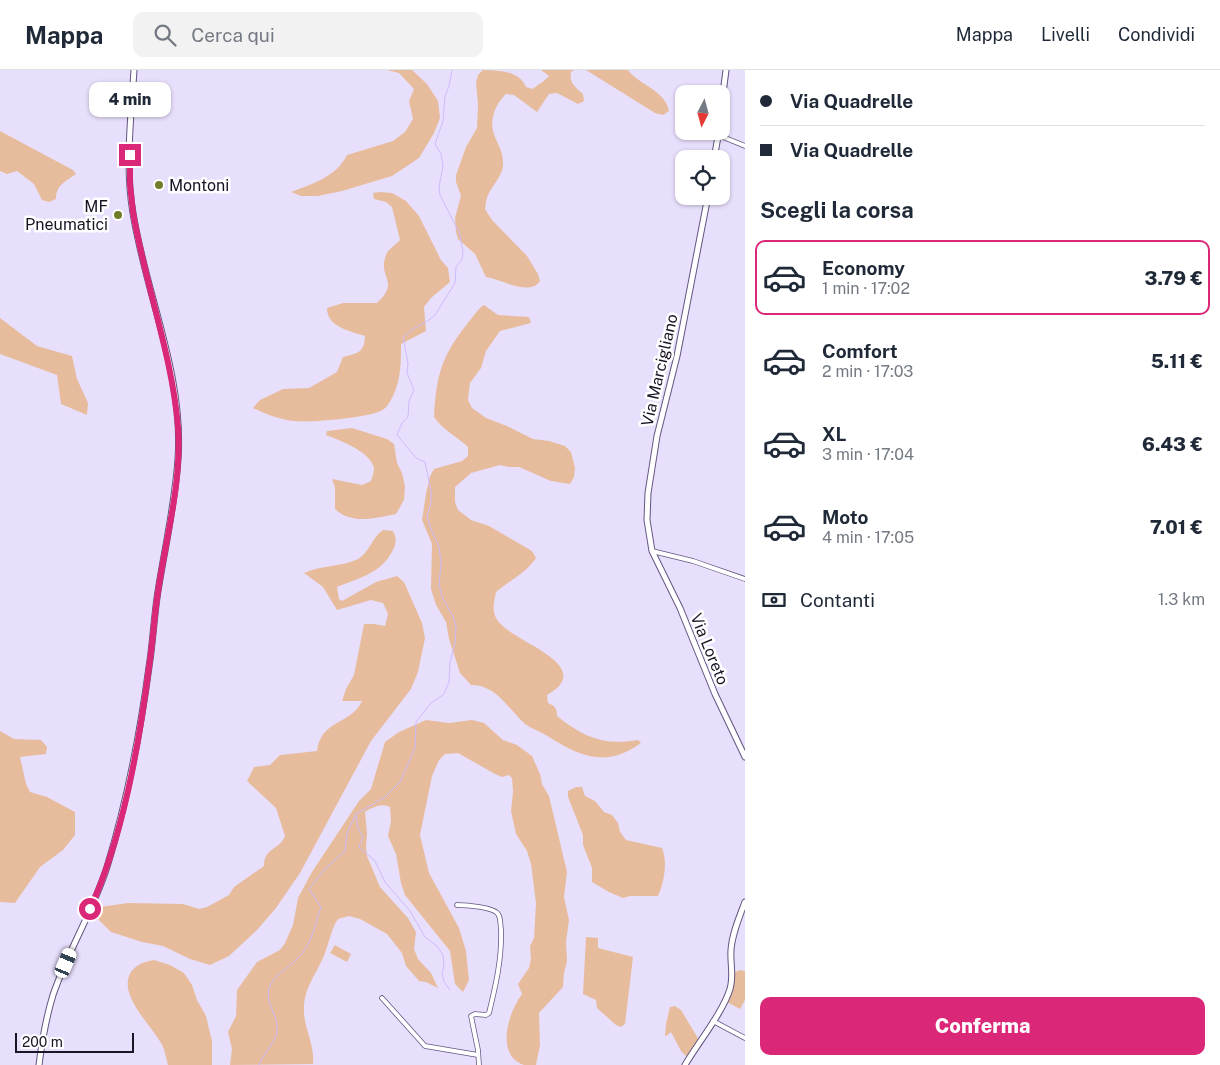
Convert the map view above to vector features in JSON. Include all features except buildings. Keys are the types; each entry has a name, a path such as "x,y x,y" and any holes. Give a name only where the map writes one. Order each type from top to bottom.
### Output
{"street":[{"path":"38,1065 54,993 104,877 122,814 144,702 158,591 172,516 178,466 178,430 172,384 134,220 131,199 129,178 134,70"},
{"path":"724,85 726,70"},
{"path":"730,138 745,146"},
{"name":"Via Marcigliano","path":"652,551 647,513 653,457 677,356 706,205"},
{"path":"652,551 693,561 745,579"},
{"name":"Via Loreto","path":"652,551 680,608 715,694 745,757"},
{"path":"685,1065 722,1007 731,987 733,975 732,942 745,902"},
{"path":"457,905 494,910 498,914 500,921 502,943 500,965 488,1013 486,1015 475,1014 471,1016 479,1065"},
{"path":"382,998 425,1046 478,1055"},
{"path":"713,1021 745,1038"}],"shaded area":[{"path":"387,70 412,70 427,84 438,101 440,118 434,133 419,158 392,176 342,191 318,196 301,196 291,192 323,179 337,169 347,155 393,141 405,132 413,119 409,101 414,89 399,73"},
{"path":"483,70 514,74 523,81 526,87 533,89 549,76 541,70 574,70 571,72 572,82 583,94 584,101 578,104 557,93 549,94 537,112 514,95 506,94 495,110 492,127 503,158 503,166 499,177 488,195 485,209 492,220 527,256 540,281 535,286 515,286 486,277 475,254 458,239 456,232 455,218 461,196 456,182 456,175 466,147 477,128 476,82 478,75"},
{"path":"586,70 628,70 662,98 667,104 669,111 663,115 655,113"},
{"path":"0,131 73,170 76,174 59,187 56,199 49,202 42,200 34,184 17,171 7,174 0,171"},
{"path":"373,193 392,193 406,201 419,216 441,260 448,268 450,282 431,298 424,307 426,331 401,344 399,377 396,390 390,401 384,409 367,415 312,421 283,419 253,408 260,400 283,389 309,388 337,372 343,357 362,349 365,336 335,324 328,314 327,308 343,303 377,303 384,296 388,284 384,269 386,255 400,240 392,207 386,202 374,199"},
{"path":"484,305 498,315 529,317 531,323 500,331 486,351 481,368 470,383 468,400 472,408 486,418 533,439 565,446 571,452 575,468 574,477 570,484 551,481 519,467 500,465 471,473 455,487 455,502 458,510 471,520 489,526 532,551 536,558 532,563 496,592 494,609 496,618 512,633 547,654 562,670 563,679 560,684 547,695 548,703 555,708 557,716 594,738 615,742 638,740 641,743 629,751 617,755 594,757 572,750 525,724 495,693 480,686 471,685 460,673 449,639 446,622 436,605 431,589 432,544 422,520 430,476 434,469 462,461 468,456 468,447 434,417 439,376 454,342 475,313"},
{"path":"0,318 37,346 72,356 77,379 88,403 87,415 61,404 57,375 0,354"},
{"path":"352,428 387,439 394,444 397,463 405,486 404,500 396,514 356,519 341,514 335,509 335,487 332,479 362,485 371,481 374,472 372,463 361,452 346,443 326,435 327,431"},
{"path":"383,530 393,531 396,541 388,558 369,574 337,587 339,599 342,601 376,582 397,576 404,582 422,623 425,638 418,672 411,689 371,741 300,873 276,908 257,930 229,956 210,965 190,959 163,946 142,942 111,932 96,917 100,907 128,903 183,904 199,909 207,907 229,895 234,887 264,866 266,855 282,841 285,836 276,808 247,781 254,767 270,765 280,755 317,751 324,733 357,709 362,701 342,701 354,675 364,624 385,626 388,614 383,603 371,600 337,610 323,587 304,573 358,559"},
{"path":"426,720 449,723 472,720 484,723 503,740 517,745 532,756 542,784 549,796 567,872 564,897 569,920 566,942 567,961 563,987 539,1013 540,1045 536,1065 524,1065 515,1060 509,1052 507,1043 507,1033 512,1012 522,994 518,984 529,968 531,959 530,946 534,938 536,903 531,864 527,851 516,834 511,811 512,778 509,775 502,777 495,774 458,753 445,754 439,760 432,776 420,835 429,873 459,928 466,951 469,980 463,992 455,984 450,951 405,895 396,854 388,836 391,821 390,807 378,806 365,812 367,856 380,887 408,918 416,932 414,949 418,959 431,973 438,988 419,981 406,966 402,953 387,934 360,919 349,916 338,919 323,958 306,994 304,1015 312,1049 313,1064 230,1065 232,1049 228,1032 236,1016 237,990 257,962 280,950 285,943 293,925 298,898 312,872 359,801 371,789 385,742 399,732"},
{"path":"0,731 14,739 41,740 47,747 46,754 20,757 26,784 30,792 47,797 75,812 75,835 63,850 40,867 15,903 0,902"},
{"path":"576,787 582,787 585,796 595,801 604,812 612,815 626,840 662,848 665,860 664,872 658,896 630,896 623,898 592,882 592,868 583,845 583,835 568,797 568,791"},
{"path":"586,937 598,938 598,948 633,957 625,1024 621,1027 616,1025 597,1008 596,1000 583,994"},
{"path":"335,945 351,954 347,962 330,953"},
{"path":"154,960 170,965 184,973 192,985 197,1000 206,1016 212,1041 212,1065 168,1065 162,1045 137,1009 128,990 131,972 136,967"},
{"path":"745,971 745,1000 740,1009 727,1002 733,990 735,972"},
{"path":"675,1006 681,1010 699,1040 686,1056 681,1051 671,1032 665,1036 670,1007"}],"waterway":[{"path":"259,1065 274,1040 277,1031 276,1019 268,998 270,986 275,978 297,959 306,947 321,907 309,889 325,869 345,851 347,833 356,814 385,797 400,782 415,748 416,722 431,703 444,694 449,682 450,662 455,643 456,627 453,616 443,599 439,585 441,563 439,547 427,516 431,503 431,491 425,462 416,458 397,435 402,423 408,417 409,401 414,390 407,373 408,363 403,337 435,315 455,283 456,267 462,259 463,253 460,234 440,195 439,187 443,166 441,154 435,144 443,121 445,96 452,70"},
{"path":"356,816 358,828 363,837 359,847 375,861 385,882 410,911 425,937 437,946 443,955 444,966 442,973 444,982 450,990"}],"place":[{"name":"Montoni","path":"159,185"},
{"name":"MF Pneumatici","path":"118,215"}],"route":[{"path":"90,909 106,870 139,733 158,591 173,512 179,442 176,405 171,379 133,212 130,185 130,155"}]}
